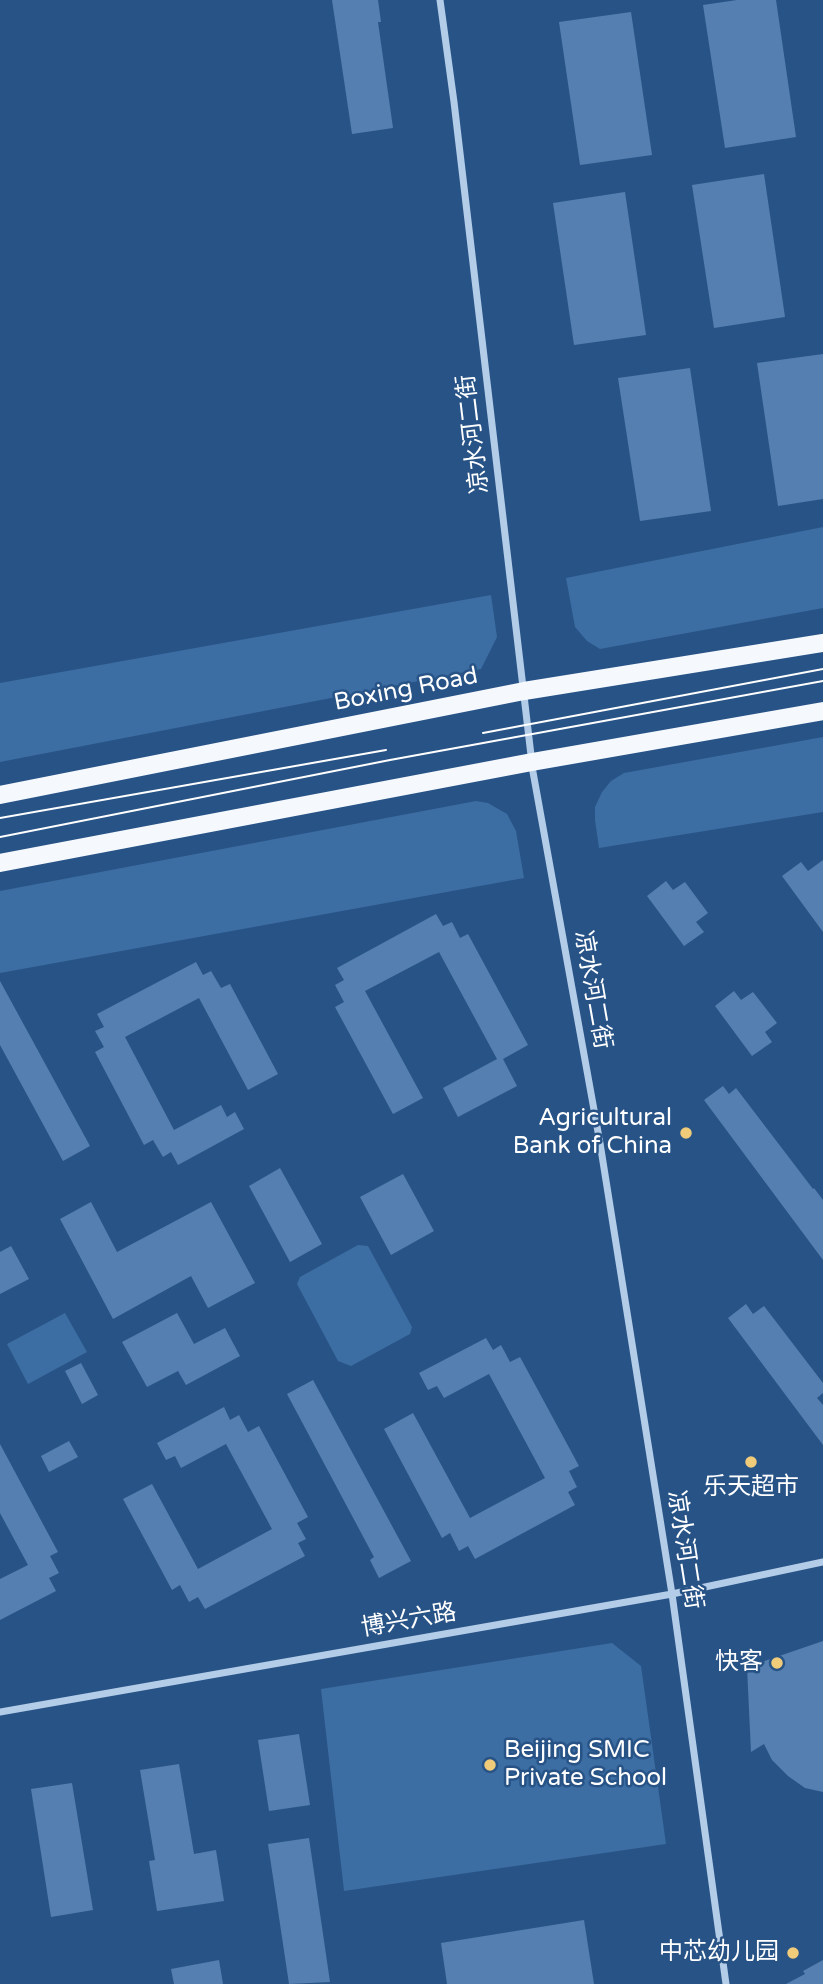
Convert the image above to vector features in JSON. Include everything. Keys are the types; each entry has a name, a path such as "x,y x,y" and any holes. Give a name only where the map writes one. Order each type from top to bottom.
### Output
{"main road":[{"name":"Boxing Road","path":"0,796 524,691 823,643"},
{"path":"0,863 532,762 823,711"}],"street":[{"name":"凉水河二街","path":"440,0 532,762 602,1156 672,1594 726,1984"},
{"name":"博兴六路","path":"0,1712 672,1594 823,1562"}],"shaded area":[{"path":"823,527 823,608 600,649 587,641 575,627 566,578"},
{"path":"491,595 497,637 481,669 0,762 0,683"},
{"path":"823,737 823,812 599,848 595,807 611,781 624,773"},
{"path":"476,801 488,803 507,814 516,831 524,878 0,973 0,891"},
{"path":"358,1245 368,1246 412,1327 410,1334 351,1366 338,1361 297,1284 300,1277"},
{"path":"65,1313 87,1352 28,1384 7,1344"},
{"name":"Beijing SMIC Private School","path":"612,1643 641,1666 666,1844 344,1891 321,1689"}],"building":[{"path":"332,0 378,0 381,22 378,22 393,128 352,134"},
{"path":"737,0 776,0 796,137 725,148 703,5"},
{"path":"631,12 652,155 580,165 559,22"},
{"path":"764,174 785,317 714,328 692,185"},
{"path":"625,192 646,335 574,345 553,203"},
{"path":"823,354 823,499 778,506 757,363"},
{"path":"690,368 711,511 640,521 618,378"},
{"path":"823,860 823,932 782,876 801,862 808,871"},
{"path":"666,881 673,890 685,882 708,913 696,922 704,932 684,946 647,896"},
{"path":"436,914 443,926 452,922 460,938 468,934 528,1045 503,1059 517,1086 458,1117 443,1088 497,1059 439,952 365,991 423,1098 393,1114 335,1007 344,1002 335,985 344,980 337,968"},
{"path":"196,962 203,975 211,971 221,988 230,984 278,1074 248,1090 199,998 125,1037 174,1130 221,1105 227,1117 235,1112 244,1129 178,1165 171,1152 163,1157 153,1140 144,1145 95,1052 104,1047 95,1031 104,1027 97,1014"},
{"path":"0,981 90,1146 63,1161 0,1045"},
{"path":"734,991 741,1000 753,992 777,1023 765,1032 772,1042 752,1056 715,1006"},
{"path":"723,1086 729,1094 736,1088 823,1200 823,1260 704,1100"},
{"path":"280,1168 322,1244 290,1262 249,1186"},
{"path":"403,1174 434,1231 391,1255 360,1197"},
{"path":"91,1202 117,1252 211,1202 255,1283 208,1308 191,1276 113,1319 60,1219"},
{"path":"11,1246 29,1279 0,1294 0,1252"},
{"path":"746,1304 753,1314 764,1306 823,1383 823,1393 817,1398 823,1405 823,1445 728,1318"},
{"path":"177,1313 194,1344 225,1328 240,1356 186,1385 178,1371 147,1387 122,1342"},
{"path":"486,1338 493,1350 501,1345 510,1362 520,1357 579,1466 569,1471 577,1487 568,1492 575,1505 475,1559 468,1546 459,1551 450,1533 442,1538 384,1429 413,1413 470,1518 545,1478 489,1374 444,1398 437,1386 428,1390 419,1373"},
{"path":"81,1363 98,1395 82,1404 65,1371"},
{"path":"313,1380 411,1561 379,1578 370,1560 374,1557 287,1394"},
{"path":"224,1407 230,1420 239,1415 248,1432 259,1426 308,1517 297,1523 306,1539 298,1543 305,1556 205,1609 198,1597 189,1602 180,1585 172,1590 123,1499 152,1484 198,1569 272,1529 226,1444 181,1468 175,1456 166,1460 157,1443"},
{"path":"69,1441 78,1457 49,1472 41,1456"},
{"path":"0,1444 58,1552 50,1556 59,1573 49,1578 56,1591 0,1620 0,1579 28,1565 0,1513"},
{"path":"823,1641 823,1792 805,1788 788,1776 772,1760 764,1744 751,1752 747,1667"},
{"path":"299,1734 310,1805 269,1811 258,1740"},
{"path":"179,1764 194,1854 216,1850 224,1901 157,1911 149,1861 155,1860 140,1770"},
{"path":"72,1783 93,1910 51,1917 31,1789"},
{"path":"309,1838 330,1982 289,1984 268,1844"},
{"path":"584,1920 594,1984 447,1984 441,1943"},
{"path":"219,1960 223,1984 174,1984 171,1969"},
{"path":"823,1960 823,1984 786,1984 805,1974 803,1971"}],"tram line":[{"path":"483,733 823,669"},
{"path":"0,837 390,760 823,681"},
{"path":"0,818 386,750"}],"place":[{"name":"Agricultural Bank of China","path":"686,1133"},
{"name":"乐天超市","path":"751,1462"},
{"name":"快客","path":"777,1663"},
{"name":"Beijing SMIC Private School","path":"490,1765"},
{"name":"中芯幼儿园","path":"793,1953"}]}
